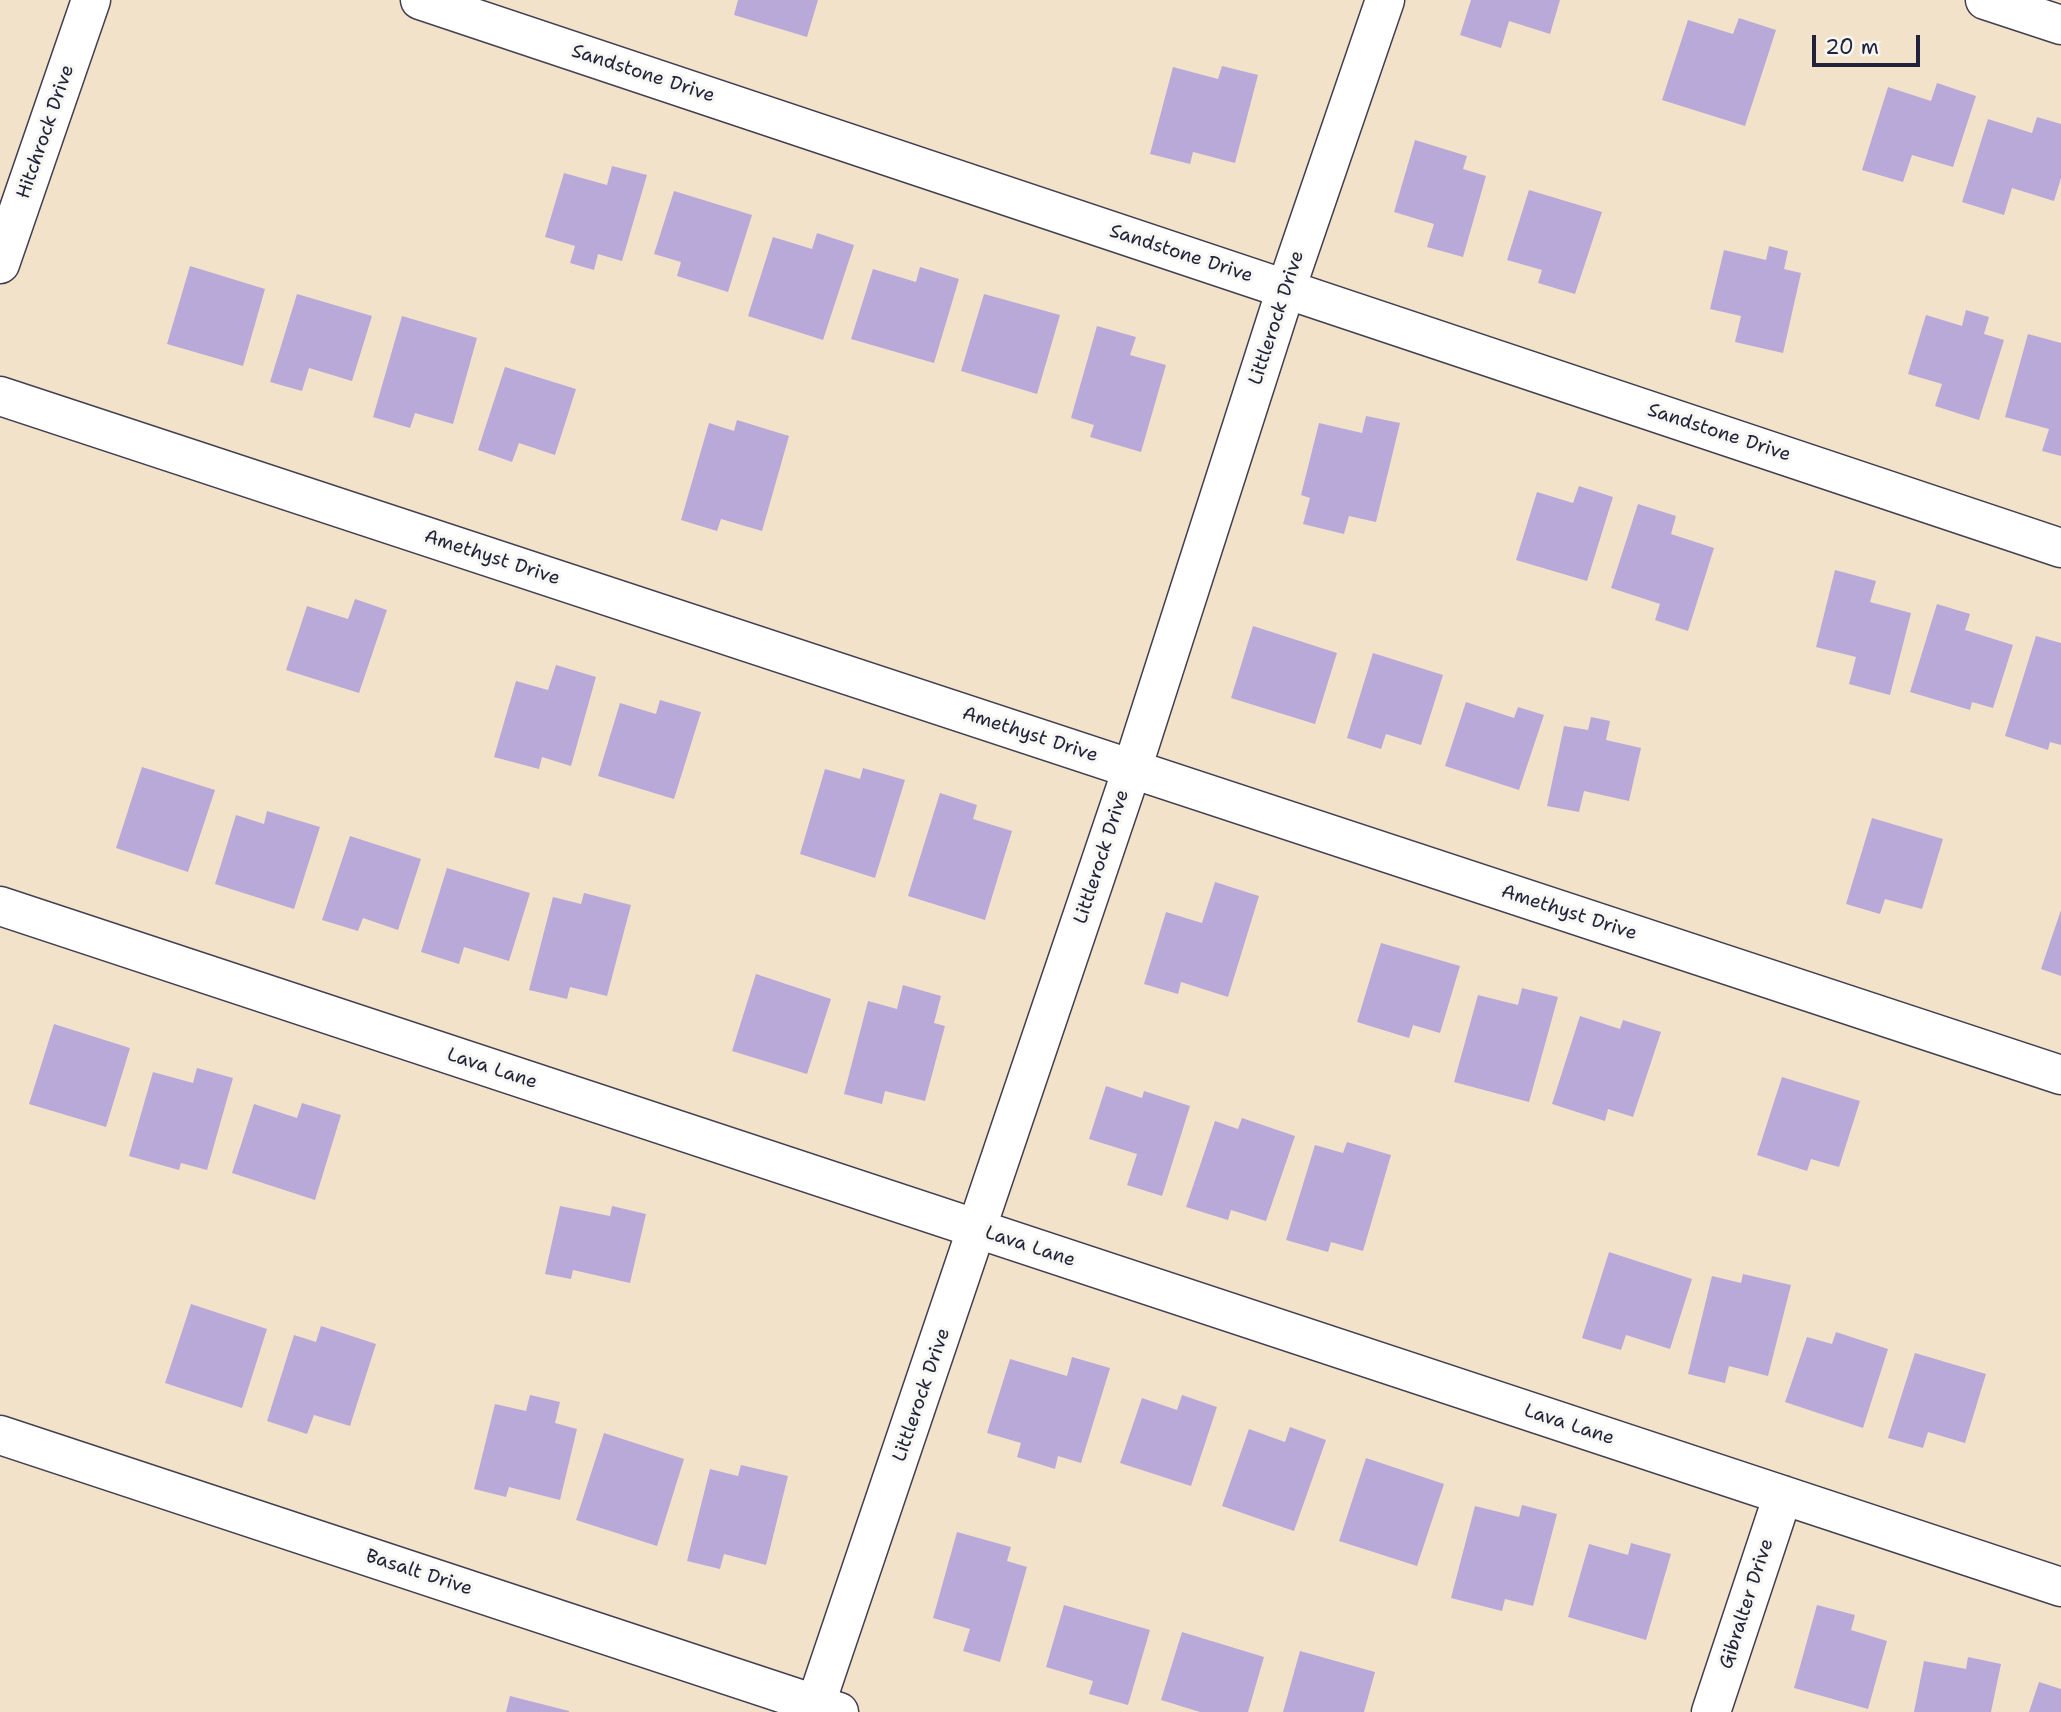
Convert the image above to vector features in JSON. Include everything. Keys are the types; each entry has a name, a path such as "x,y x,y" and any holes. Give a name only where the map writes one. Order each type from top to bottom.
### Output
{"street":[{"name":"Hitchrock Drive","path":"0,264 91,0"},
{"name":"Sandstone Drive","path":"420,0 2061,548"},
{"name":"Littlerock Drive","path":"822,1710 1132,769 1286,289 1385,0"},
{"path":"1985,0 2061,25"},
{"name":"Amethyst Drive","path":"0,396 2061,1075"},
{"name":"Lava Lane","path":"0,906 2061,1587"},
{"name":"Basalt Drive","path":"0,1434 822,1710"},
{"name":"Gibralter Drive","path":"1711,1712 1783,1495"}],"building":[{"path":"738,0 818,0 807,37 734,15"},
{"path":"1471,0 1560,0 1550,34 1509,21 1501,48 1460,35"},
{"path":"1739,18 1776,30 1745,126 1662,100 1688,20 1733,34"},
{"path":"1222,66 1258,75 1235,163 1193,152 1190,164 1150,154 1173,67 1218,79"},
{"path":"1937,83 1976,96 1953,167 1912,155 1903,182 1862,170 1888,87 1931,101"},
{"path":"2037,117 2061,124 2061,178 2054,201 2012,188 2004,215 1962,202 1988,119 2032,133"},
{"path":"1415,140 1467,156 1463,169 1486,176 1463,257 1427,247 1434,224 1394,212"},
{"path":"612,166 647,175 622,261 598,254 594,270 570,263 575,246 545,237 564,173 607,185"},
{"path":"1529,190 1602,212 1575,294 1538,283 1542,270 1507,260"},
{"path":"674,191 752,215 728,292 677,276 681,262 654,254"},
{"path":"817,233 854,245 823,340 748,316 773,237 812,249"},
{"path":"1769,246 1788,251 1784,269 1801,273 1783,353 1735,342 1741,316 1710,309 1724,250 1766,260"},
{"path":"190,266 265,289 243,366 167,344"},
{"path":"920,267 959,279 934,363 851,339 873,269 916,282"},
{"path":"297,294 372,316 352,381 309,368 302,391 270,382"},
{"path":"984,294 1060,315 1037,394 961,371"},
{"path":"1966,310 1989,317 1984,334 2004,340 1979,420 1935,406 1942,384 1908,374 1926,315 1962,326"},
{"path":"402,316 477,338 453,424 415,413 410,428 373,417"},
{"path":"1097,326 1136,337 1130,355 1166,365 1141,452 1090,437 1094,425 1071,418"},
{"path":"2028,334 2061,343 2061,456 2042,451 2049,429 2005,417"},
{"path":"505,367 576,389 555,455 519,443 512,462 478,450"},
{"path":"1366,416 1400,423 1376,522 1349,516 1344,534 1303,524 1310,498 1301,495 1319,423 1362,433"},
{"path":"737,420 789,436 762,531 721,519 717,531 681,520 709,423 734,431"},
{"path":"1579,486 1613,497 1587,581 1516,560 1537,492 1573,503"},
{"path":"1638,504 1676,516 1671,534 1714,548 1688,631 1655,620 1660,604 1611,588"},
{"path":"1835,570 1876,581 1870,602 1911,613 1890,695 1849,684 1856,657 1816,647"},
{"path":"355,599 387,610 359,693 286,670 307,606 348,619"},
{"path":"1937,604 1970,614 1965,630 2013,645 1993,708 1972,702 1970,710 1910,692"},
{"path":"1253,626 1337,653 1315,724 1231,698"},
{"path":"2036,636 2061,643 2061,745 2050,742 2048,750 2005,736"},
{"path":"1373,653 1443,675 1421,745 1386,734 1381,749 1347,738"},
{"path":"556,665 596,677 571,766 542,757 539,769 494,757 516,681 548,690"},
{"path":"660,700 701,712 674,799 598,776 620,703 656,714"},
{"path":"1466,702 1514,718 1518,707 1544,715 1519,790 1445,766"},
{"path":"1591,717 1610,721 1606,740 1641,748 1629,801 1584,791 1579,812 1547,806 1564,726 1588,730"},
{"path":"142,767 215,790 188,872 116,848"},
{"path":"863,768 905,780 875,878 800,854 825,769 860,779"},
{"path":"940,793 977,805 973,819 1012,831 985,920 908,896"},
{"path":"267,811 320,827 294,909 215,884 236,815 264,824"},
{"path":"1872,818 1943,839 1922,909 1885,899 1880,914 1846,904"},
{"path":"350,836 421,859 398,930 363,918 358,931 322,920"},
{"path":"447,868 530,893 509,961 464,947 459,964 421,952"},
{"path":"1215,882 1259,896 1228,997 1181,982 1178,994 1144,984 1166,912 1202,923"},
{"path":"584,893 631,905 607,996 570,987 567,999 529,990 553,897 581,904"},
{"path":"2061,910 2061,976 2041,969"},
{"path":"1381,943 1460,966 1440,1033 1413,1025 1409,1038 1357,1022"},
{"path":"756,974 831,999 807,1074 732,1051"},
{"path":"903,985 941,996 934,1023 945,1026 925,1101 885,1091 882,1104 844,1094 868,1001 897,1009"},
{"path":"1522,988 1558,997 1529,1102 1454,1082 1478,995 1518,1005"},
{"path":"1580,1016 1620,1029 1623,1020 1661,1032 1633,1117 1608,1109 1605,1121 1552,1104"},
{"path":"54,1024 130,1048 106,1127 29,1104"},
{"path":"197,1068 233,1078 207,1170 181,1163 179,1170 129,1156 153,1072 193,1083"},
{"path":"1782,1077 1860,1101 1839,1167 1811,1159 1807,1171 1757,1155"},
{"path":"1106,1086 1142,1098 1144,1091 1190,1106 1162,1196 1127,1185 1137,1154 1089,1139"},
{"path":"302,1103 341,1115 315,1200 232,1173 254,1104 297,1118"},
{"path":"1242,1118 1295,1136 1266,1221 1231,1210 1228,1220 1186,1207 1215,1121 1238,1129"},
{"path":"1347,1142 1391,1155 1363,1251 1331,1242 1328,1252 1286,1240 1315,1145 1343,1153"},
{"path":"560,1206 610,1216 612,1206 646,1214 630,1283 573,1270 571,1279 545,1274"},
{"path":"1609,1252 1692,1279 1670,1349 1626,1335 1621,1350 1582,1338"},
{"path":"1743,1274 1791,1285 1768,1376 1729,1366 1725,1383 1688,1374 1712,1276 1741,1283"},
{"path":"191,1304 267,1329 242,1408 165,1383"},
{"path":"321,1326 376,1344 350,1426 314,1415 307,1434 267,1421 294,1335 316,1342"},
{"path":"1836,1332 1888,1349 1863,1428 1785,1402 1807,1337 1832,1344"},
{"path":"1915,1353 1986,1374 1965,1443 1928,1432 1923,1448 1888,1438"},
{"path":"1072,1357 1110,1368 1081,1463 1058,1456 1055,1469 1017,1457 1021,1443 987,1433 1010,1359 1067,1376"},
{"path":"530,1395 560,1402 555,1423 577,1429 560,1500 509,1487 506,1497 474,1489 495,1404 526,1411"},
{"path":"1182,1395 1217,1407 1191,1486 1120,1463 1142,1398 1177,1410"},
{"path":"1290,1427 1326,1440 1294,1531 1222,1506 1249,1429 1285,1442"},
{"path":"604,1433 684,1459 657,1546 576,1520"},
{"path":"1366,1458 1444,1484 1417,1566 1339,1541"},
{"path":"741,1465 788,1476 766,1565 724,1554 720,1569 687,1561 710,1469 738,1476"},
{"path":"1522,1505 1557,1514 1533,1606 1505,1599 1502,1611 1451,1598 1475,1506 1519,1517"},
{"path":"957,1532 1011,1547 1007,1561 1027,1567 1000,1662 963,1651 970,1629 933,1618"},
{"path":"1631,1543 1671,1554 1646,1640 1568,1617 1589,1544 1628,1555"},
{"path":"1064,1605 1150,1630 1128,1705 1089,1694 1093,1681 1046,1667"},
{"path":"1817,1605 1855,1615 1851,1630 1887,1641 1868,1709 1794,1688"},
{"path":"1182,1632 1264,1657 1248,1712 1200,1712 1161,1700"},
{"path":"1300,1651 1375,1672 1364,1712 1283,1712"},
{"path":"1968,1657 2001,1664 1991,1712 1914,1712 1924,1661 1966,1669"},
{"path":"2039,1682 2061,1689 2061,1712 2029,1712"},
{"path":"510,1696 569,1711 569,1712 506,1712"}]}
